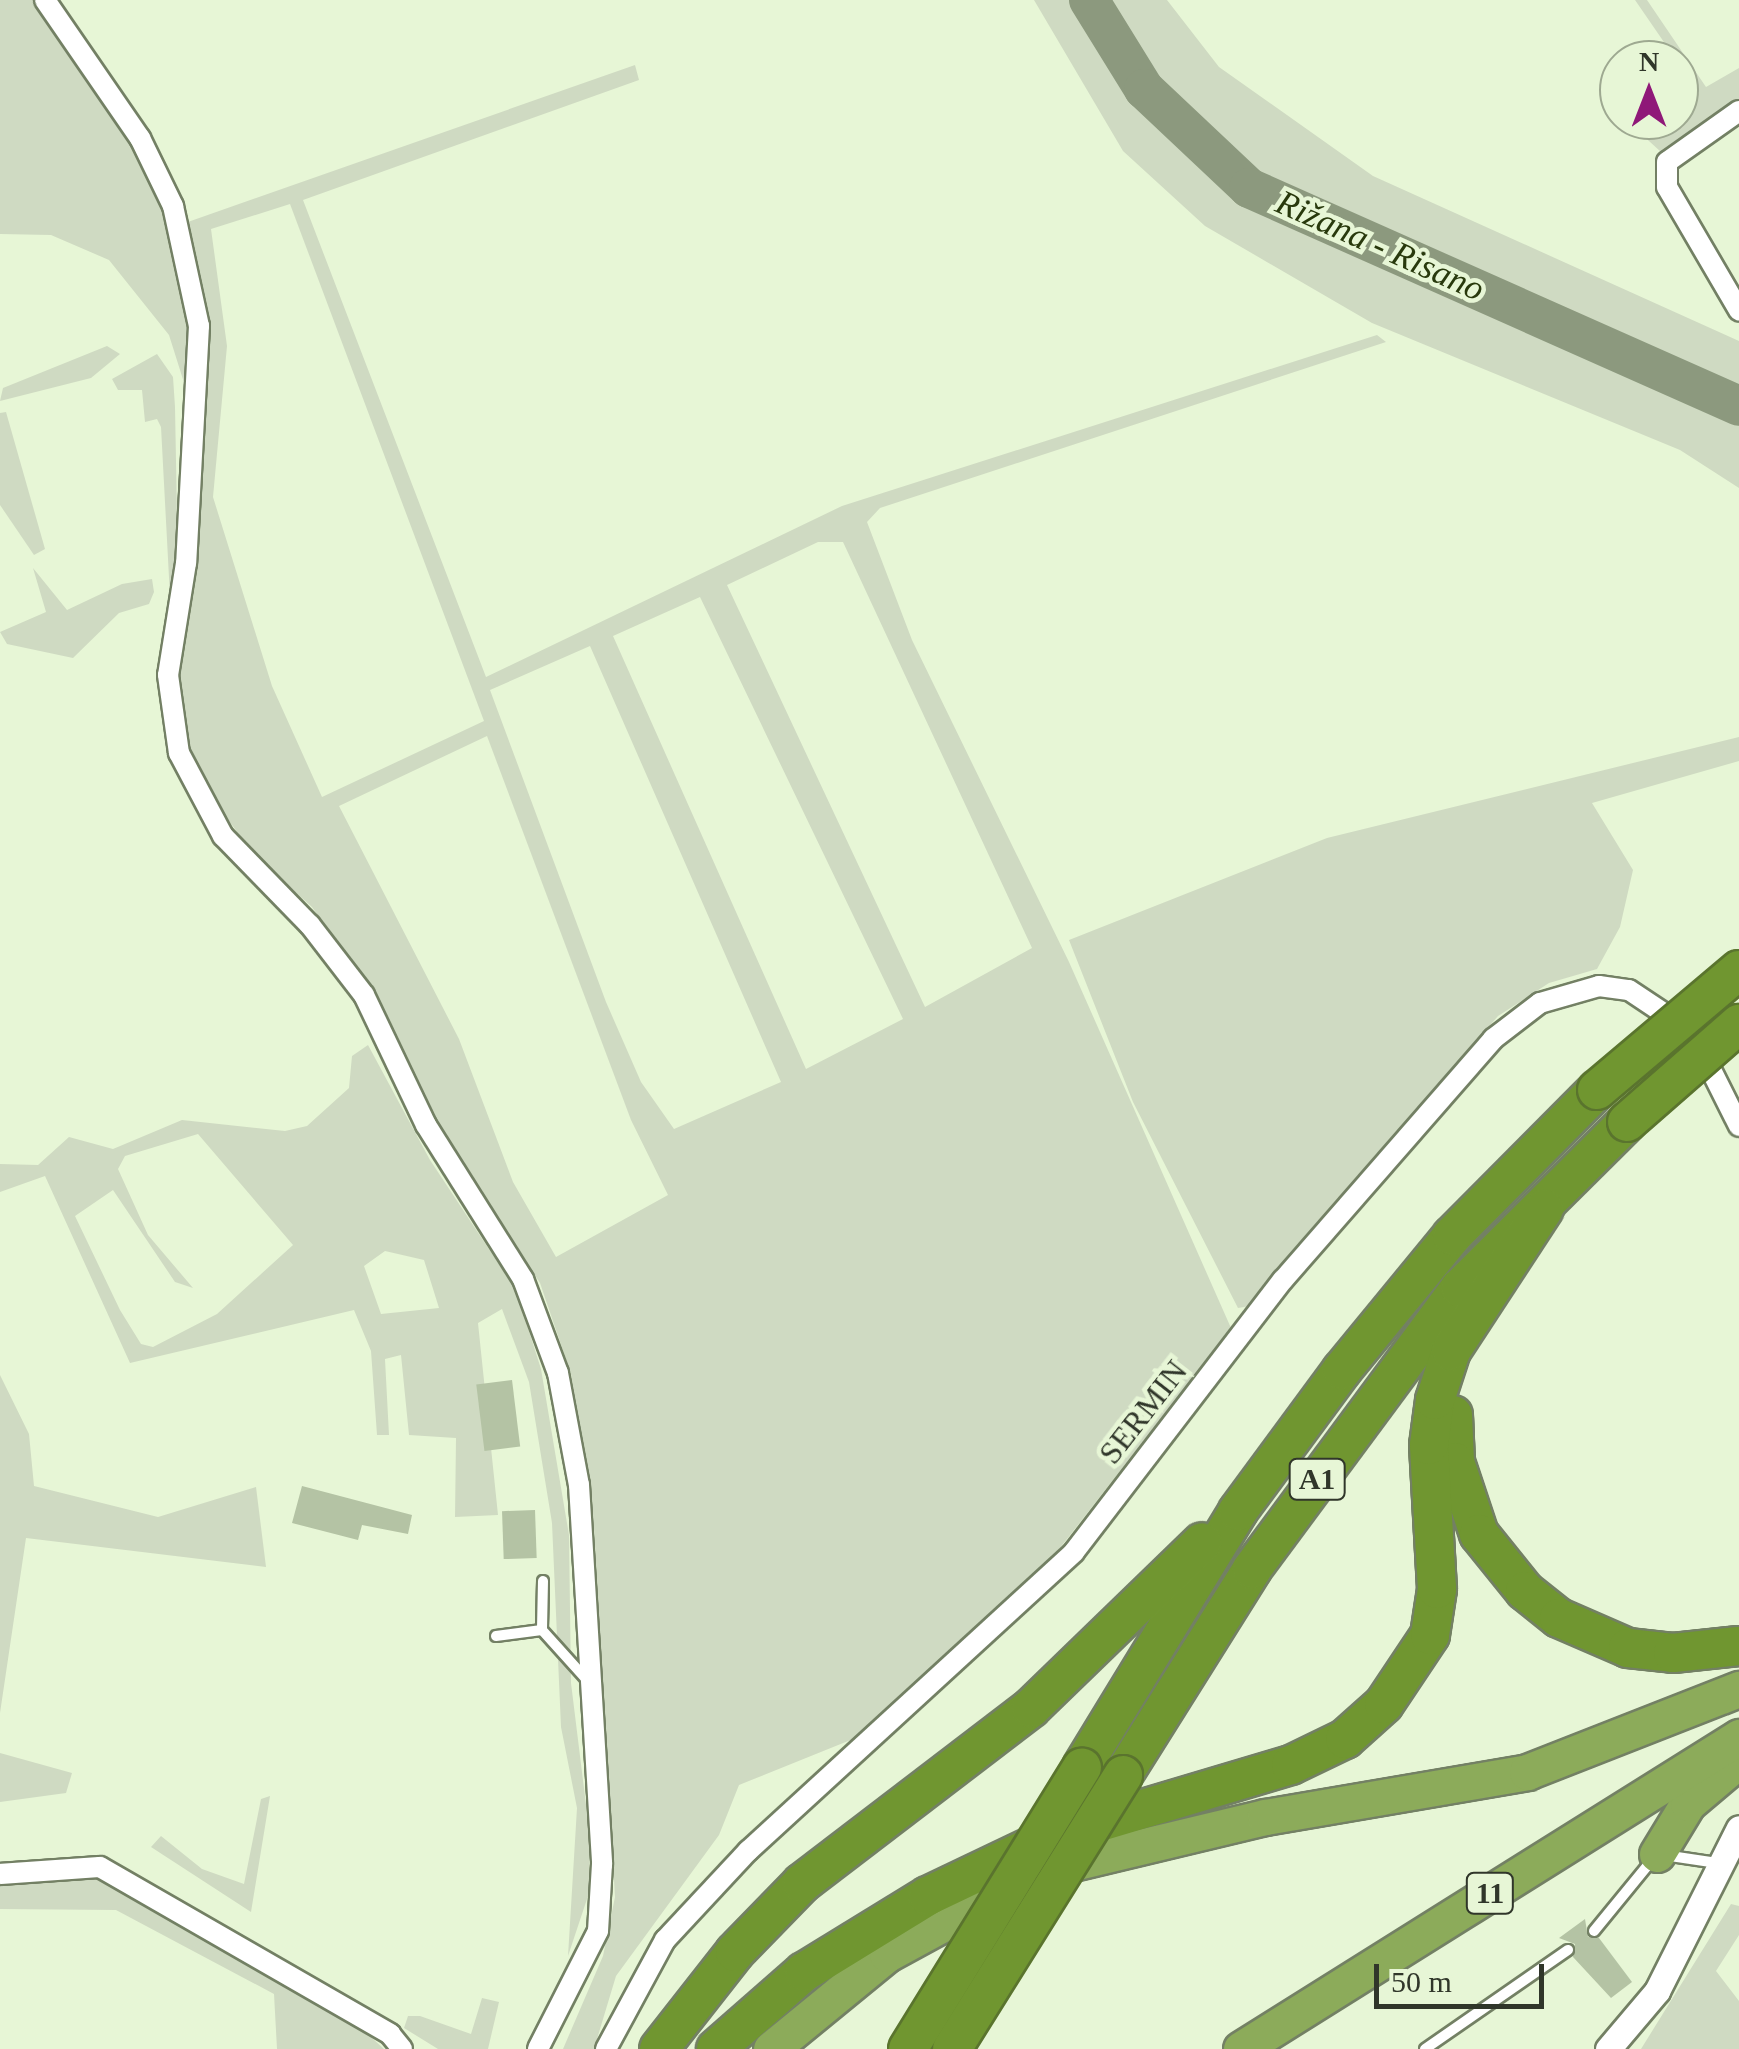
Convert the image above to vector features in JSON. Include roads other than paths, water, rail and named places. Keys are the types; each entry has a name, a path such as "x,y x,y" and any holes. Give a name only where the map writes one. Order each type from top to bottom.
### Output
{"highway":[{"name":"A1","path":"908,2049 1238,1511 1452,1236 1597,1090 1739,970"},
{"name":"A1","path":"952,2049 1123,1775 1336,1452 1460,1288 1628,1122 1739,1024"},
{"path":"716,2049 804,1972 928,1896 1056,1835 1291,1765 1345,1739 1384,1704 1430,1635 1437,1588 1429,1445 1435,1400 1451,1351 1544,1209"},
{"path":"1506,1264 1460,1373 1452,1419 1455,1462 1479,1534 1526,1591 1592,1634 1673,1653 1739,1646"},
{"path":"659,2049 735,1952 802,1884 1031,1708 1238,1511"},
{"path":"771,2049 887,1954 1040,1871 1265,1816 1526,1772 1739,1689"},
{"name":"11","path":"1242,2049 1739,1737"},
{"path":"1656,1854 1688,1803 1739,1760"}],"street":[{"path":"45,0 140,138 173,206 199,326 186,563 168,675 179,754 223,836 310,924 364,994 426,1125 540,1318 580,1485 588,1682 602,1864 598,1931 538,2049"},
{"path":"1739,111 1667,162 1667,187 1739,310"},
{"name":"SERMIN","path":"606,2049 665,1940 748,1851 1074,1552 1283,1280 1493,1039 1540,1003 1599,986 1629,990 1692,1032 1739,1126"},
{"path":"1608,2049 1657,1991 1717,1863 1739,1828"},
{"path":"0,1874 100,1867 390,2034 402,2049"}],"lane":[{"path":"544,1581 542,1630 588,1682"},
{"path":"496,1636 542,1630"},
{"path":"1594,1931 1656,1854 1717,1863"},
{"path":"1425,2049 1568,1950"}],"waterway":[{"name":"Rižana - Risano","path":"1089,0 1144,89 1249,188 1739,406"}]}
